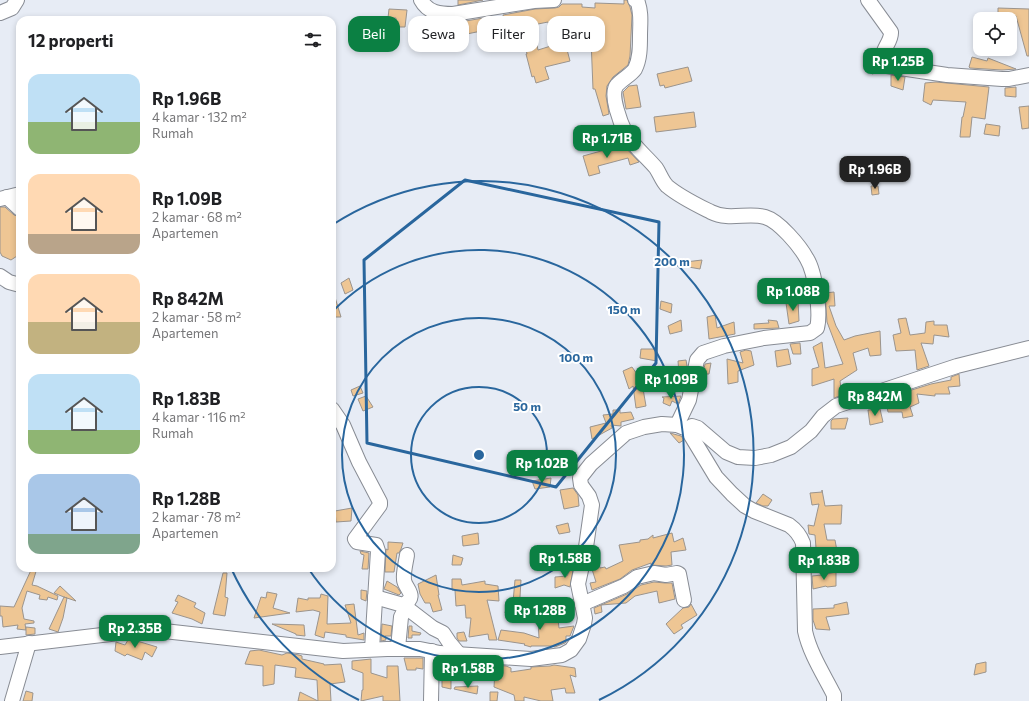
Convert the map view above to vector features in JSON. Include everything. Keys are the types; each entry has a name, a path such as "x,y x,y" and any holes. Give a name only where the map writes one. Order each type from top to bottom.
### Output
{"street":[{"path":"0,14 12,8 17,0"},
{"path":"421,0 425,7 434,12 453,14 534,1 554,0"},
{"path":"637,0 641,23 641,49 634,69 616,86 614,91 619,116 627,135 656,169 666,185 679,195 719,215 727,217 755,216 771,219 778,224 798,245 808,260 814,282 818,311 817,328 810,333 764,338 724,346 703,353 697,360 682,427 716,477 732,494 745,506 754,511 794,528 801,537 803,543 805,624 807,639 834,696 834,701"},
{"path":"868,0 891,32 891,37 883,52 883,60 887,66 947,75 1002,79 1029,75"},
{"path":"9,197 16,205"},
{"path":"0,276 16,284"},
{"path":"0,647 136,631 164,631 343,651 398,648 531,659 562,655 570,650 579,638 585,618 578,590 578,581 586,547 592,510 591,501 581,485 580,478 591,464 626,433 644,427 662,424 682,427 692,426 698,428 726,452 738,457 755,458 771,455 791,448 811,431 823,416 836,406 957,366 1029,348"},
{"path":"336,415 343,425 359,462 380,502 380,505 355,539 357,542 374,545 377,547 372,649"},
{"path":"398,648 401,618 411,594 404,581 407,555"},
{"path":"582,604 624,586 636,577 654,573 666,575 679,574 684,600"},
{"path":"374,597 405,606 433,628 443,633 459,654"},
{"path":"12,701 29,643"},
{"path":"431,701 432,651"}],"highlighted area":[{"path":"465,180 659,222 656,363 556,487 367,443 364,260"}],"building":[{"path":"458,0 483,0 458,5"},
{"path":"624,0 627,0 632,15 630,56 628,65 613,77 607,86 606,96 609,114 603,116 595,89 593,89 592,52 605,52 605,16 547,16 547,22 539,24 539,16 503,15 535,9 555,8 562,4 582,4 582,7 595,8 595,3 624,4"},
{"path":"998,8 1029,9 1029,56 1027,56 1017,20 1017,12 998,12"},
{"path":"389,9 407,10 405,27 400,27 400,16 388,16"},
{"path":"477,19 477,32 469,34 469,20"},
{"path":"547,47 547,52 568,52 570,61 545,67 549,79 536,83 534,76 532,77 527,52 539,52 539,50"},
{"path":"972,57 987,61 988,58 1016,69 1002,70 970,68"},
{"path":"874,58 879,72 872,74 867,60"},
{"path":"688,67 692,81 665,88 664,85 660,86 657,74"},
{"path":"891,75 905,77 903,90 891,86"},
{"path":"936,82 989,87 985,119 972,117 970,137 960,137 962,117 966,102 933,100 931,105 923,101 925,83"},
{"path":"637,85 641,107 626,109 623,92 629,86"},
{"path":"1016,87 1016,97 1005,96 1005,88"},
{"path":"1029,106 1029,128 1022,129 1019,107"},
{"path":"694,112 696,127 656,132 654,117"},
{"path":"986,124 1000,126 999,136 984,134"},
{"path":"623,145 639,162 630,165 628,158 598,166 600,173 589,176 583,156"},
{"path":"871,186 878,186 879,194 872,195"},
{"path":"0,207 5,207 16,216 16,257 11,260 2,256 0,252"},
{"path":"702,260 700,269 677,265 677,263"},
{"path":"349,278 353,290 345,294 341,283"},
{"path":"834,292 835,306 829,306 836,326 844,340 855,336 880,331 881,355 870,356 868,348 853,353 857,370 840,381 842,395 834,398 834,379 812,386 812,369 819,367 813,347 822,342 825,368 843,364 827,322 825,293"},
{"path":"336,301 341,317 336,317"},
{"path":"661,301 672,304 671,313 660,309"},
{"path":"798,301 799,321 789,324 786,303"},
{"path":"715,315 717,328 734,322 735,334 709,339 707,317"},
{"path":"906,318 910,335 925,333 926,322 934,321 934,325 947,325 949,337 934,335 933,344 921,343 929,366 917,370 915,350 896,351 893,335 901,333 898,319"},
{"path":"681,320 682,331 670,334 668,326"},
{"path":"768,320 777,321 779,328 754,329 754,324 769,323"},
{"path":"800,343 801,354 793,354 790,344"},
{"path":"641,349 654,349 657,361 640,358"},
{"path":"788,349 791,364 777,367 775,351"},
{"path":"746,350 751,351 754,365 738,371 738,382 728,384 727,359 743,363 740,352"},
{"path":"686,360 687,366 685,376 679,374 678,361"},
{"path":"711,363 709,374 703,374 705,364"},
{"path":"653,366 657,374 642,383 646,406 636,408 633,386 629,389 623,371 632,367 637,374"},
{"path":"959,374 960,386 948,387 950,394 935,394 935,396 917,394 919,403 910,407 913,416 903,418 902,412 888,412 886,401 907,397 906,393 902,393 931,384 951,380 951,377"},
{"path":"360,386 363,393 353,396 351,390"},
{"path":"366,396 373,407 363,411 358,399"},
{"path":"681,396 678,404 672,401 670,406 663,403 664,398 662,397"},
{"path":"880,409 883,422 870,425 868,410"},
{"path":"613,410 620,410 620,413 631,412 634,419 621,422 621,426 611,425 612,428 592,439 590,427 606,423 603,415 613,414"},
{"path":"848,418 845,429 831,429 831,421 833,419"},
{"path":"670,433 681,436 684,440 679,443"},
{"path":"551,478 550,487 535,489 532,481"},
{"path":"573,488 578,495 579,506 564,509 560,490"},
{"path":"822,490 825,506 842,505 841,524 824,524 827,540 835,540 837,551 816,548 815,535 809,534 808,525 814,526 819,504 812,505 810,493 822,492"},
{"path":"763,494 772,500 768,506 763,506 756,503"},
{"path":"352,508 351,521 336,522 336,511"},
{"path":"568,523 570,532 559,534 556,526"},
{"path":"478,533 479,544 463,546 462,536"},
{"path":"672,533 674,542 683,538 686,550 671,552 672,565 651,565 651,563 632,570 620,579 592,590 590,583 596,582 591,566 592,561 598,560 600,568 605,567 606,569 623,561 619,545 640,542 640,540 648,539 653,535 653,538"},
{"path":"388,542 403,543 399,553 397,553 394,572 385,572 386,549 388,550"},
{"path":"360,551 369,553 368,569 362,569 364,555 361,554"},
{"path":"453,555 463,558 461,565 452,565"},
{"path":"575,559 570,587 564,585 555,588 555,577 567,576"},
{"path":"30,572 36,572 32,585 58,596 57,600 48,597 47,600 39,599 40,595 27,591 22,608 24,619 34,621 34,623 25,624 26,630 17,629 18,625 3,627 2,616 0,616 0,606 14,607"},
{"path":"836,572 836,586 826,586 813,589 812,576"},
{"path":"223,573 227,573 225,597 228,598 225,616 213,614"},
{"path":"436,575 438,595 442,610 433,612 430,603 425,603 420,594 418,584"},
{"path":"452,579 461,579 462,585 485,581 485,584 498,586 499,601 487,600 497,640 489,640 488,634 469,637 471,618 466,618 465,605 456,606 455,590 452,590"},
{"path":"515,580 521,580 519,614 505,613 508,601 513,602"},
{"path":"387,581 397,587 401,593 399,595 384,589"},
{"path":"654,582 672,583 675,599 659,603 657,591 635,596 626,603 601,605 627,594 641,585"},
{"path":"60,586 76,601 67,598 63,618 58,632 49,629 64,597 54,593"},
{"path":"361,590 367,591 366,601 361,599"},
{"path":"267,592 277,594 273,608 290,613 254,618 261,597 266,598"},
{"path":"321,594 328,596 327,624 351,623 345,605 354,604 358,635 364,633 364,640 346,637 346,635 325,632 324,638 315,635 320,612 313,610 296,612 298,598 308,600 308,598 320,598"},
{"path":"178,595 196,603 194,607 205,613 202,624 192,619 172,613 178,602 175,601"},
{"path":"847,602 849,614 826,617 830,630 816,629 813,620 813,609 834,608 834,605"},
{"path":"691,604 697,615 681,625 683,628 674,634 666,624 683,608 689,607"},
{"path":"601,605 602,612 595,614 594,608"},
{"path":"538,607 537,611 557,611 559,628 574,626 570,636 566,636 565,643 555,647 531,647 524,645 525,644 498,640 501,630 524,633 539,638 538,620 527,617 526,609"},
{"path":"272,624 304,625 305,636 296,635"},
{"path":"382,624 392,626 391,636 385,636 386,640 381,641"},
{"path":"409,626 412,626 412,631 421,633 420,635 412,635 412,638 408,638"},
{"path":"26,627 35,628 35,634 26,635"},
{"path":"464,632 467,641 459,641 457,638 457,633"},
{"path":"128,640 157,647 152,657 145,652 142,660 127,654 125,656 115,651 116,642 125,645"},
{"path":"259,650 282,655 287,653 299,655 302,656 302,659 324,665 341,664 345,682 330,684 331,701 318,701 317,680 295,677 296,668 275,665 274,684 263,686 263,666 245,664 250,651"},
{"path":"404,658 423,658 423,669 416,668 416,670 407,670"},
{"path":"371,659 371,673 387,678 387,666 398,666 400,701 383,701 383,696 361,701 363,690 363,673 352,669 352,661"},
{"path":"440,662 453,665 460,663 461,667 465,670 466,680 451,675 451,689 442,687"},
{"path":"986,662 986,672 974,675 976,664"},
{"path":"491,665 506,666 511,668 511,672 531,669 531,667 554,665 575,668 576,677 570,675 575,693 566,693 565,688 551,690 553,701 541,701 524,697 524,701 515,701 514,695 494,687 495,670 491,669"},
{"path":"478,686 477,694 454,689 455,687"},
{"path":"26,691 33,693 32,701 23,701"},
{"path":"300,692 318,701 298,701"},
{"path":"490,692 498,692 497,701 490,701"}]}
